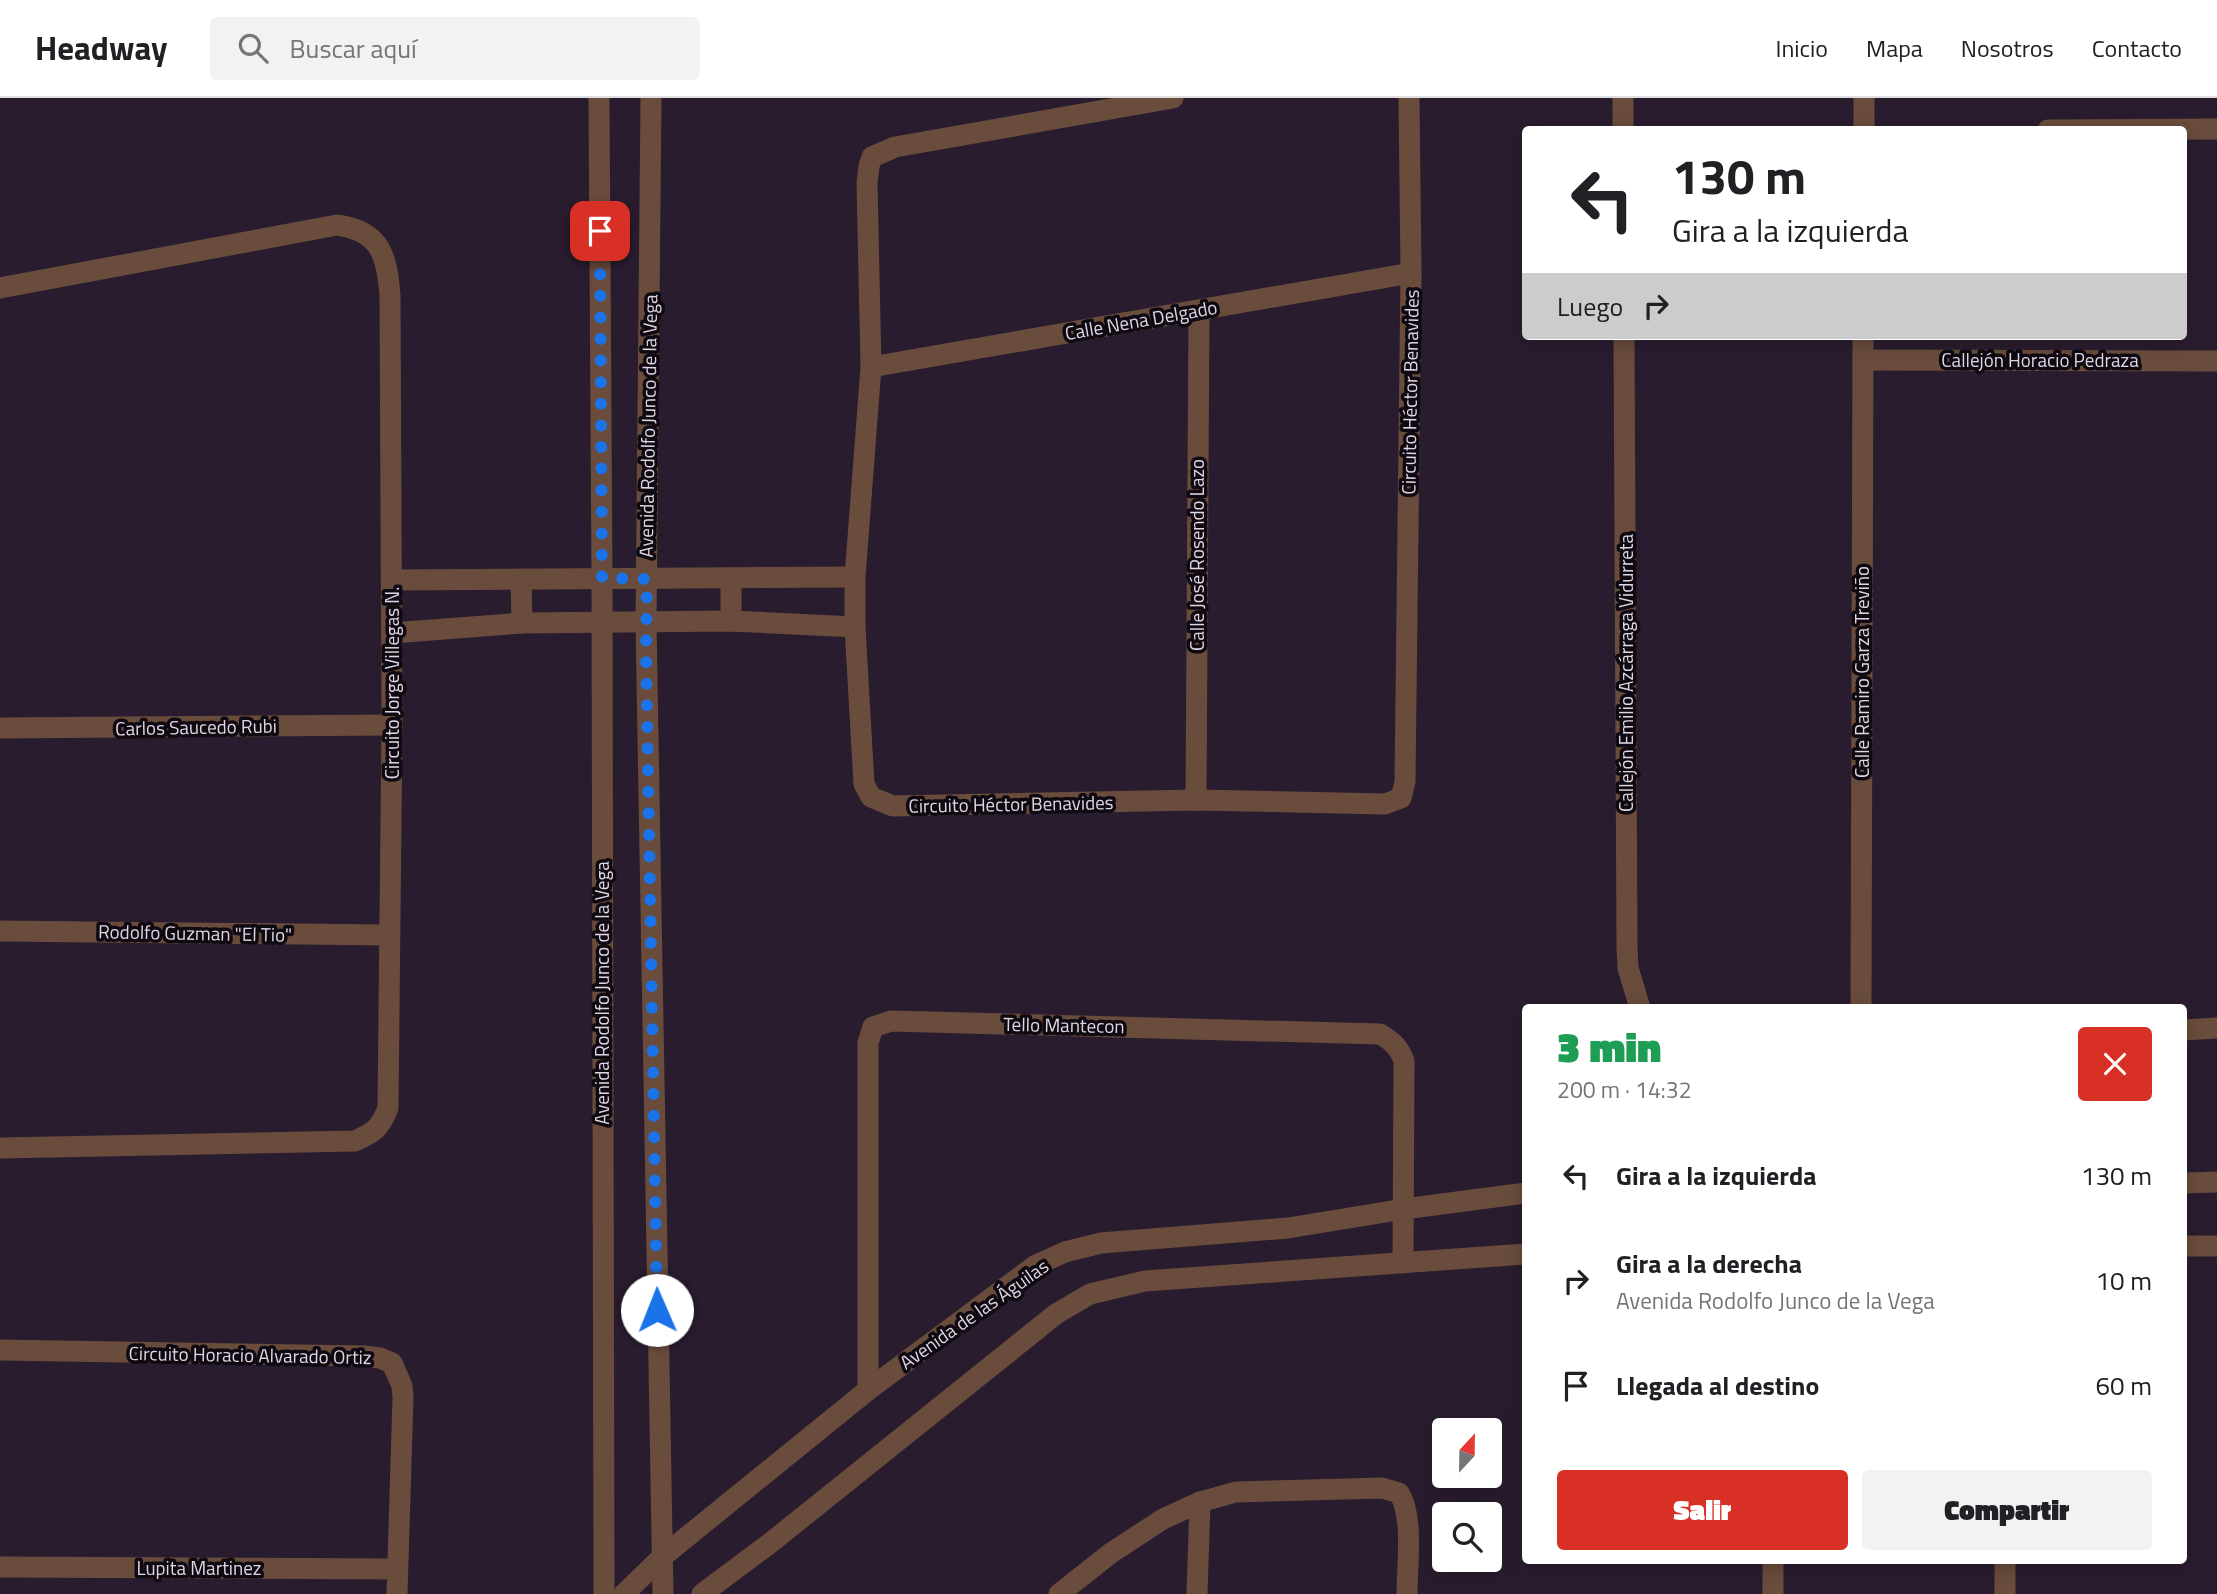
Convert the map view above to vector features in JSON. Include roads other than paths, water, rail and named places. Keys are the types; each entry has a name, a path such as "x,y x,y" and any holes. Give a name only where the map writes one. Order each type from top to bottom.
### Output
{"street":[{"name":"Avenida Rodolfo Junco de la Vega","path":"599,98 604,1594"},
{"name":"Avenida Rodolfo Junco de la Vega","path":"651,98 646,623 663,1594"},
{"name":"Circuito Héctor Benavides","path":"1173,98 895,147 872,157 867,183 871,367 855,577 855,627 864,784 871,797 893,806 1196,800 1385,804 1401,798 1405,782 1411,273 1409,98"},
{"path":"1623,98 1623,126"},
{"path":"1864,98 1864,126"},
{"path":"2187,129 2217,129"},
{"name":"Circuito Jorge Villegas N.","path":"0,288 337,225 354,227 371,236 383,257 389,286 392,580 388,1108 381,1125 355,1141 0,1148"},
{"name":"Calle Nena Delgado","path":"871,367 1411,273"},
{"name":"Calle José Rosendo Lazo","path":"1196,800 1199,310"},
{"name":"Callejón Emilio Azcárraga Vidurreta","path":"1624,340 1627,947 1628,968 1639,1004"},
{"name":"Calle Ramiro Garza Treviño","path":"1861,1004 1863,340"},
{"name":"Callejón Horacio Pedraza","path":"1863,360 2217,361"},
{"path":"392,580 855,577"},
{"path":"521,579 522,623"},
{"path":"731,579 731,621"},
{"path":"392,633 522,623 731,621 855,627"},
{"name":"Carlos Saucedo Rubi","path":"0,729 392,725"},
{"name":"Rodolfo Guzman \"El Tio\"","path":"0,931 389,935"},
{"name":"Tello Mantecon","path":"868,1390 868,1043 873,1027 891,1021 1380,1034 1400,1050 1404,1061 1403,1263"},
{"path":"2187,1030 2217,1028"},
{"path":"2187,1182 2217,1182"},
{"name":"Avenida de las Águilas","path":"624,1594 662,1558 868,1390 1036,1265 1065,1252 1101,1243 1288,1228 1522,1194"},
{"path":"2187,1246 2217,1246"},
{"path":"702,1594 769,1544 1056,1314 1090,1294 1145,1281 1522,1254"},
{"name":"Circuito Horacio Alvarado Ortiz","path":"0,1350 364,1356 392,1363 402,1386 403,1397 397,1594"},
{"path":"1059,1594 1111,1553 1163,1519 1200,1502 1236,1492 1382,1488 1399,1493 1404,1500 1407,1523 1407,1594"},
{"path":"1197,1594 1200,1502"},
{"path":"1773,1564 1773,1594"},
{"path":"2005,1564 2005,1594"},
{"name":"Lupita Martinez","path":"0,1567 397,1569"}]}
